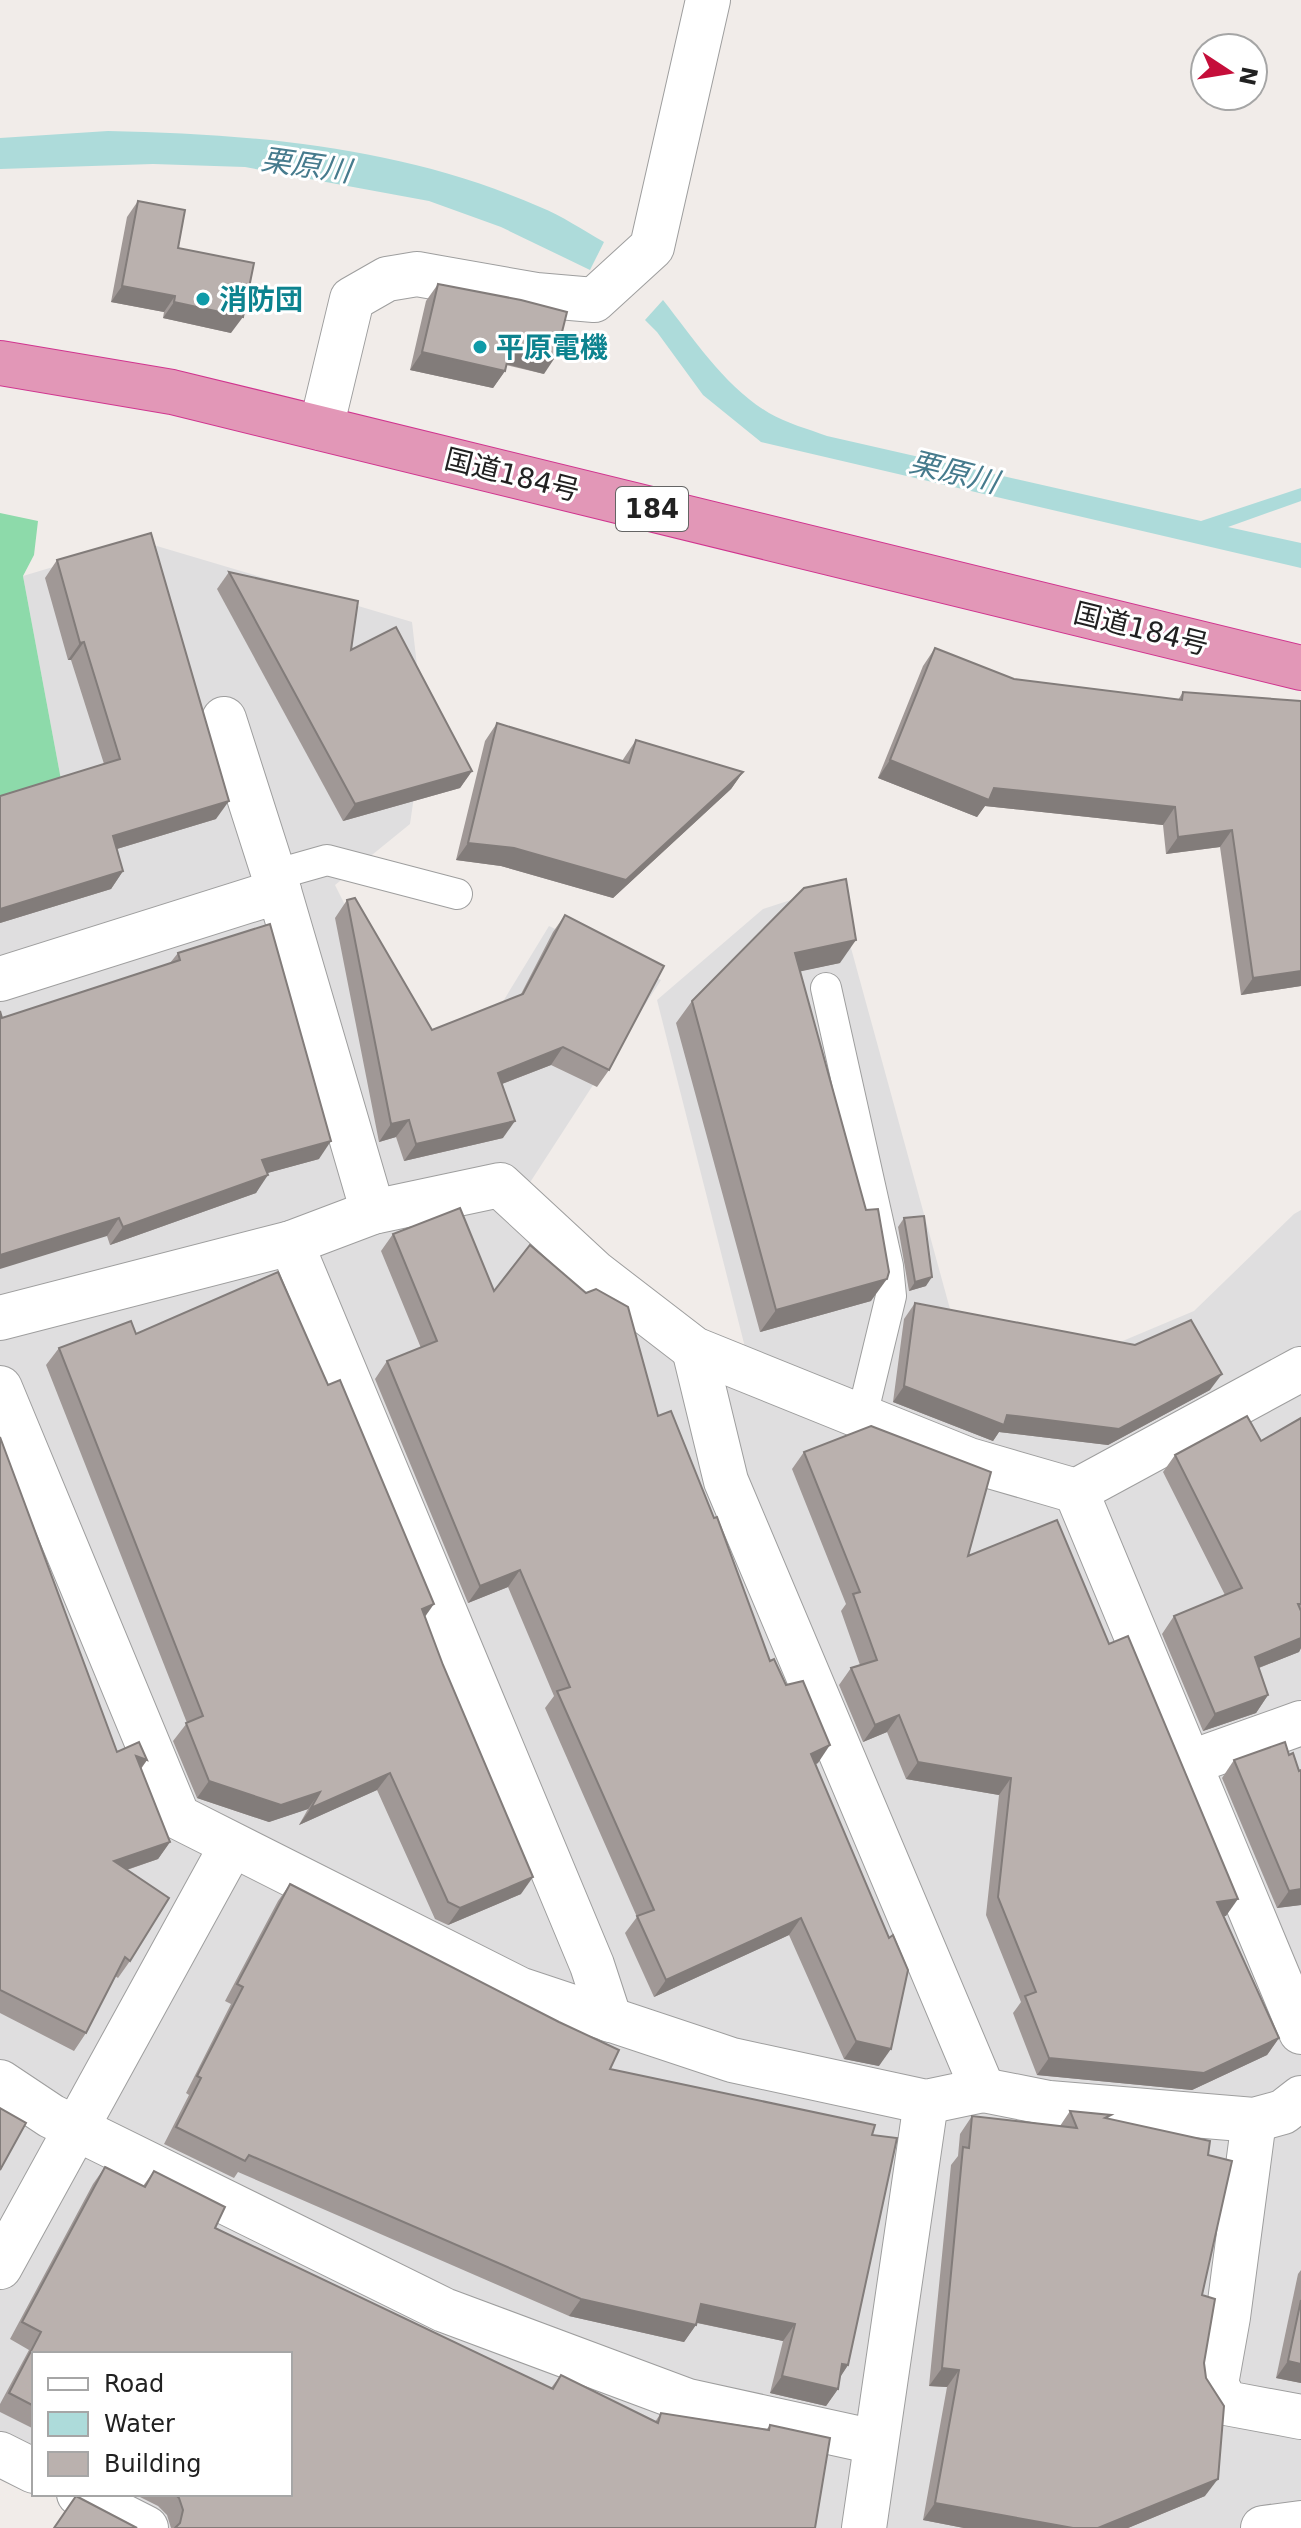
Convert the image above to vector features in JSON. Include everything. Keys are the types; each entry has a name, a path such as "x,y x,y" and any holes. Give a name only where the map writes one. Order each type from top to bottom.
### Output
{"highway":[{"name":"国道184号","path":"0,363 172,392 1301,668"}],"street":[{"path":"321,428 352,299 387,279 417,274 536,295 594,300 652,247 708,0"},
{"path":"224,719 373,1212"},
{"path":"0,979 276,883"},
{"path":"0,1318 291,1243 373,1212 500,1185 594,1272 694,1349 969,1460 1076,1491 1301,1369"},
{"path":"291,1243 592,1965 610,2020"},
{"path":"694,1349 726,1481 983,2090"},
{"path":"0,1388 178,1817 519,1989 732,2060 926,2102 983,2090 1049,2103 1254,2120 1283,2112 1301,2098"},
{"path":"1076,1491 1301,2032"},
{"path":"1189,1763 1301,1723"},
{"path":"0,2267 232,1845"},
{"path":"0,2082 51,2116 458,2316 688,2401 875,2442"},
{"path":"864,2528 926,2102"},
{"path":"1254,2120 1216,2384 1226,2403 1301,2417"},
{"path":"0,2454 32,2470"},
{"path":"83,2496 146,2528"},
{"path":"1263,2528 1301,2523"}],"lane":[{"path":"276,883 327,860 457,894"},
{"path":"826,988 888,1266 891,1296 862,1416"}],"shaded area":[{"path":"140,541 412,622 424,727 410,824 335,885 407,1029 447,1045 496,1013 549,926 661,980 518,1201 751,1371 657,1000 763,909 834,886 953,1320 1106,1348 1194,1311 1301,1210 1301,2523 1263,2528 146,2528 83,2496 292,2496 292,2352 32,2352 32,2470 0,2454 0,805 62,785 23,576"}],"green space":[{"path":"0,513 38,521 34,555 23,576 62,785 0,805"}],"water":[{"name":"栗原川","path":"108,131 273,141 382,157 488,187 548,211 604,242 590,270 501,227 429,201 245,167 153,164 0,169 0,138"},
{"name":"栗原川","path":"663,300 738,390 769,413 827,436 1201,521 1301,488 1301,501 1228,527 1301,543 1301,568 761,442 703,395 645,320"}],"building":[{"path":"138,201 185,210 178,248 254,263 243,317 174,302 175,296 122,286"},
{"name":"平原電機","path":"438,284 567,312 556,356 511,345 505,371 422,352"},
{"path":"151,533 229,801 113,836 123,871 0,909 0,796 120,759 84,642 80,643 57,560"},
{"path":"229,572 358,601 351,650 396,627 472,771 355,804"},
{"path":"935,648 1014,679 1182,700 1183,692 1301,701 1301,971 1253,978 1232,830 1178,837 1175,807 994,788 989,800 890,760"},
{"path":"497,723 629,763 636,740 743,772 626,880 514,848 468,843"},
{"path":"846,879 856,940 795,953 866,1210 878,1209 889,1272 887,1279 776,1310 692,1001 804,888"},
{"path":"355,898 432,1030 523,994 565,915 664,966 609,1070 563,1047 498,1073 515,1121 416,1144 409,1120 391,1124 347,900"},
{"path":"270,924 331,1141 262,1160 268,1175 123,1227 119,1218 0,1255 0,1011 2,1018 180,960 178,953"},
{"path":"460,1208 494,1291 530,1245 586,1293 596,1289 628,1307 658,1416 671,1411 714,1518 717,1517 770,1661 774,1659 786,1685 803,1681 830,1745 811,1754 889,1938 893,1935 908,1970 891,2049 856,2041 801,1918 666,1980 637,1916 654,1910 557,1691 570,1687 520,1570 480,1586 387,1361 437,1341 393,1234"},
{"path":"924,1216 932,1277 915,1282 904,1218"},
{"path":"278,1272 328,1385 340,1380 434,1604 422,1609 443,1665 533,1877 460,1908 448,1902 390,1773 311,1808 320,1792 281,1805 209,1781 186,1723 203,1716 59,1348 131,1321 136,1334"},
{"path":"915,1303 1135,1345 1191,1320 1222,1374 1119,1429 1007,1415 1004,1425 904,1386"},
{"path":"1247,1416 1261,1441 1301,1418 1301,1604 1298,1604 1301,1638 1255,1657 1268,1695 1215,1714 1174,1616 1242,1588 1175,1455"},
{"path":"871,1426 991,1472 968,1556 1057,1520 1109,1644 1128,1636 1238,1899 1217,1902 1279,2038 1204,2073 1049,2058 1025,1996 1036,1992 998,1897 1011,1778 918,1762 899,1715 875,1725 851,1668 877,1660 853,1594 860,1592 804,1452"},
{"path":"0,1437 117,1752 139,1742 147,1760 136,1756 170,1842 114,1861 169,1898 130,1961 125,1957 86,2033 0,1990"},
{"path":"1285,1742 1289,1755 1293,1753 1301,1770 1301,1889 1289,1891 1234,1760"},
{"path":"290,1884 619,2050 610,2069 875,2125 872,2135 897,2138 848,2365 842,2364 838,2389 782,2376 795,2324 701,2304 696,2325 581,2299 249,2155 245,2161 176,2127 201,2078 197,2076 243,1987 237,1984"},
{"path":"0,2108 26,2123 0,2170"},
{"path":"1070,2111 1111,2115 1105,2118 1210,2141 1208,2155 1232,2161 1202,2295 1215,2299 1204,2363 1206,2378 1224,2406 1218,2479 1098,2528 1073,2528 935,2503 959,2370 942,2368 963,2147 969,2148 972,2116 1077,2128"},
{"path":"105,2167 145,2187 154,2171 225,2207 215,2228 553,2389 561,2375 658,2423 661,2413 769,2430 770,2425 830,2438 815,2528 175,2528 180,2523 183,2510 177,2496 292,2496 292,2352 32,2352 32,2405 9,2393 41,2332 22,2322"},
{"path":"1301,2300 1301,2364 1288,2361"},
{"path":"76,2496 137,2528 54,2528"}],"place":[{"name":"消防団","path":"203,299"},
{"name":"平原電機","path":"480,347"}]}
